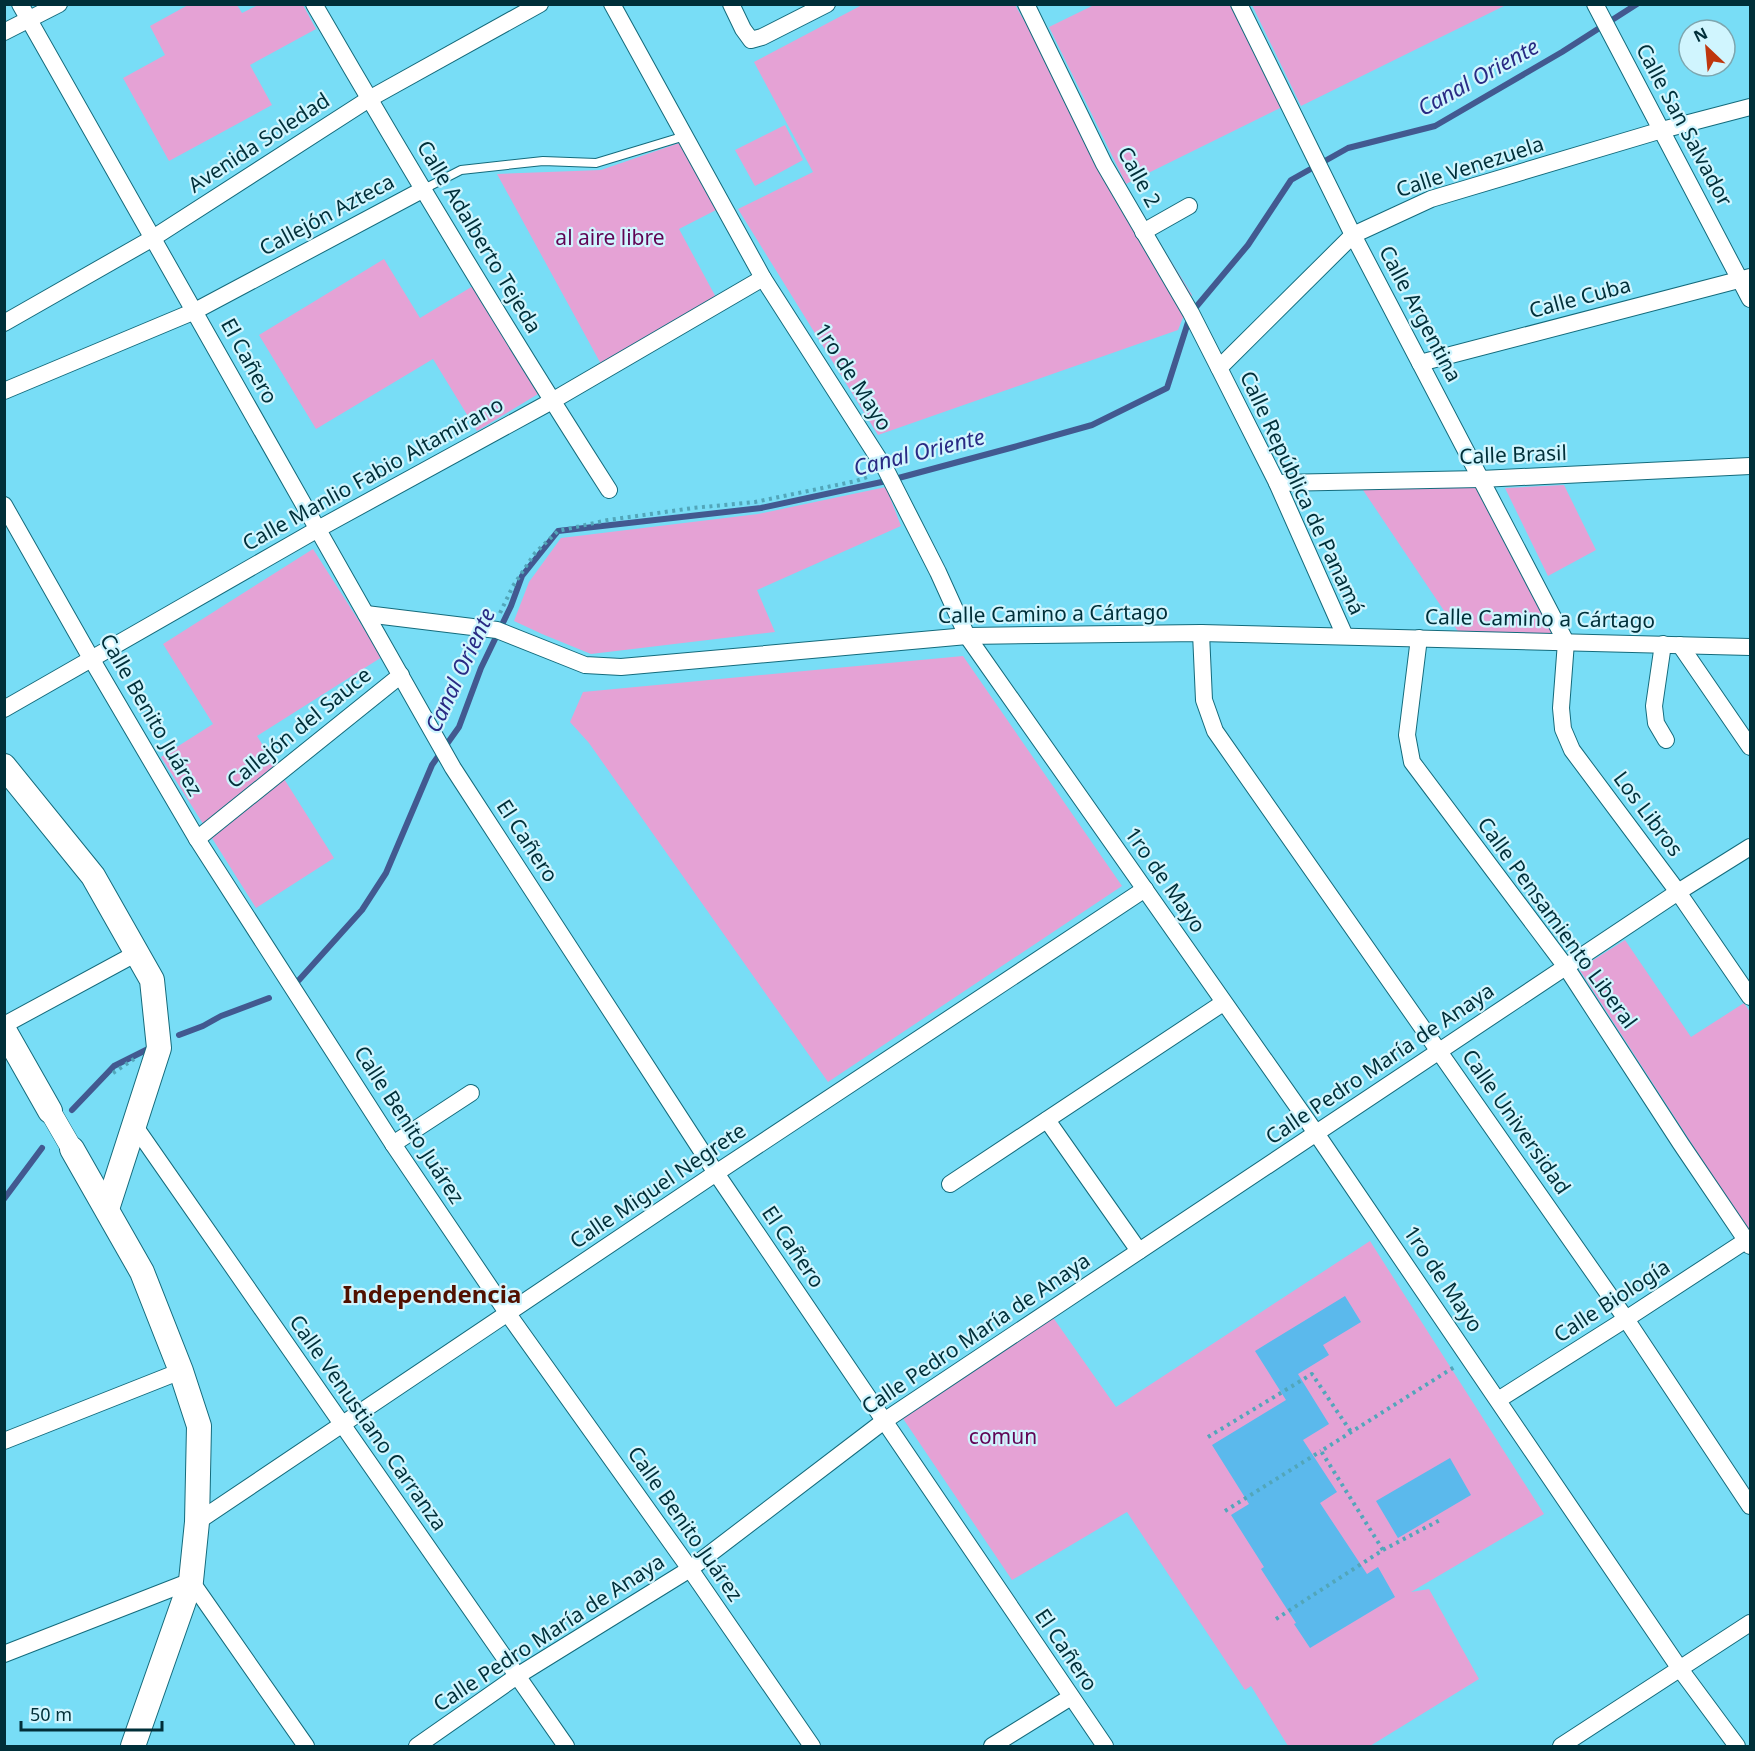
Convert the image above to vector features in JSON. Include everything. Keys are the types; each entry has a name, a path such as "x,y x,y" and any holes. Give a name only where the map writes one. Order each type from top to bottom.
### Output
{"main road":[{"path":"4,766 93,876 152,980 159,1048 107,1209"},
{"path":"4,1030 50,1111"},
{"path":"72,1149 142,1272 181,1371 199,1426 197,1522 191,1581 133,1746"}],"street":[{"name":"El Cañero","path":"20,4 453,768 716,1173 1105,1746"},
{"path":"4,32 59,4"},
{"name":"Calle Adalberto Tejeda","path":"314,4 552,401 609,490"},
{"name":"Avenida Soledad","path":"4,323 153,238 369,99 540,4"},
{"name":"1ro de Mayo","path":"612,4 763,278 886,470 938,572 967,636 1316,1133 1680,1670 1737,1746"},
{"path":"731,4 751,40 762,37 827,4"},
{"name":"Calle 2","path":"1026,4 1104,164 1191,313 1219,368"},
{"name":"Calle Argentina","path":"1239,4 1353,235 1566,642"},
{"name":"Calle San Salvador","path":"1599,12 1745,278 1750,299"},
{"name":"Calle Venezuela","path":"1219,368 1353,235 1431,199 1662,130 1750,107"},
{"name":"Callejón Azteca","path":"4,391 195,311 424,189"},
{"path":"1143,232 1189,206"},
{"name":"Calle Manlio Fabio Altamirano","path":"4,710 318,529 552,401 763,278"},
{"name":"Calle Cuba","path":"1420,363 1745,278"},
{"name":"Calle República de Panamá","path":"1219,368 1277,483 1345,636"},
{"name":"Calle Brasil","path":"1277,483 1481,479 1750,466"},
{"name":"Calle Benito Juárez","path":"4,505 197,839 393,1144 508,1314 690,1569 812,1746"},
{"name":"Calle Camino a Cártago","path":"366,614 494,630 585,665 621,667 967,636 1201,633 1750,647"},
{"name":"Calle Universidad","path":"1201,633 1204,700 1215,731 1626,1319 1750,1506"},
{"name":"Calle Pensamiento Liberal","path":"1419,638 1407,735 1412,762 1566,967 1681,1144 1749,1241"},
{"name":"Los Libros","path":"1566,642 1561,708 1563,729 1572,750 1678,892 1750,997"},
{"path":"1666,740 1656,723 1654,706 1672,645"},
{"path":"1672,645 1750,747"},
{"name":"Callejón del Sauce","path":"197,839 401,675"},
{"name":"Calle Pedro María de Anaya","path":"417,1746 517,1676 690,1569 884,1421 1678,892 1750,847"},
{"name":"Calle Miguel Negrete","path":"197,1522 716,1173 1145,889"},
{"path":"4,1025 137,953"},
{"path":"950,1184 1223,1003"},
{"path":"393,1144 471,1093"},
{"path":"50,1111 72,1149"},
{"path":"1047,1120 1139,1251"},
{"name":"Calle Venustiano Carranza","path":"134,1125 566,1746"},
{"name":"Calle Biología","path":"1498,1400 1749,1241"},
{"path":"4,1441 181,1371"},
{"path":"4,1654 191,1581 306,1746"},
{"path":"1561,1746 1750,1623"},
{"path":"992,1746 1071,1697"}],"lane":[{"name":"Callejón Azteca","path":"424,189 461,170 543,161 596,163 685,136"}],"path":[{"path":"494,630 513,586 535,553 558,531 608,520 755,502 856,481 886,470"},
{"path":"1225,1511 1469,1357"},
{"path":"1208,1437 1312,1374 1351,1432"},
{"path":"1321,1451 1383,1550"},
{"path":"1276,1619 1383,1550 1440,1520"}],"green space":[{"path":"188,5 237,5 242,13 258,5 303,5 316,29 250,65 272,105 169,161 123,78 165,55 150,26"},
{"path":"862,5 1015,5 1192,295 1178,330 878,435 738,209 813,172 754,62"},
{"path":"1094,5 1232,5 1282,107 1126,184 1049,27"},
{"path":"1252,5 1506,5 1301,106"},
{"path":"785,125 803,160 755,186 735,150"},
{"name":"al aire libre","path":"682,142 718,209 679,229 718,301 601,364 497,174 601,170"},
{"path":"384,259 420,318 473,286 538,394 477,431 433,359 316,429 259,335"},
{"path":"1477,485 1555,636 1459,633 1363,490"},
{"path":"1564,485 1596,550 1548,576 1505,488"},
{"path":"886,487 901,526 757,590 775,632 591,654 514,621 529,582 561,538 758,514"},
{"path":"313,549 382,657 257,736 334,858 256,908 161,757 213,724 163,644"},
{"path":"963,656 1122,886 828,1082 589,743 570,722 583,692"},
{"path":"1625,940 1691,1037 1744,1003 1750,1012 1750,1229 1748,1231 1579,969"},
{"name":"comun","path":"1370,1241 1544,1514 1411,1592 1429,1589 1479,1679 1370,1746 1288,1746 1251,1686 1245,1690 1127,1512 1012,1580 902,1417 1052,1316 1116,1407"}],"building":[{"path":"1345,1296 1361,1322 1323,1345 1329,1355 1298,1374 1329,1424 1303,1440 1337,1492 1320,1503 1367,1574 1378,1567 1395,1597 1310,1648 1261,1569 1264,1567 1231,1515 1249,1504 1212,1445 1286,1400 1255,1351"},
{"path":"1450,1458 1471,1495 1398,1538 1376,1501"}],"waterway":[{"name":"Canal Oriente","path":"299,980 362,910 386,873 432,765 459,727 481,668 511,606 522,576 558,531 761,508 891,480 1092,425 1167,388 1191,313 1248,245 1291,180 1348,148 1435,126 1562,52 1637,4"},
{"name":"Canal Oriente","path":"179,1035 269,998"},
{"name":"Canal Oriente","path":"72,1110 114,1066 150,1048"},
{"name":"Canal Oriente","path":"4,1199 42,1148"}],"district":[{"name":"Independencia","path":"432,1295"}]}
